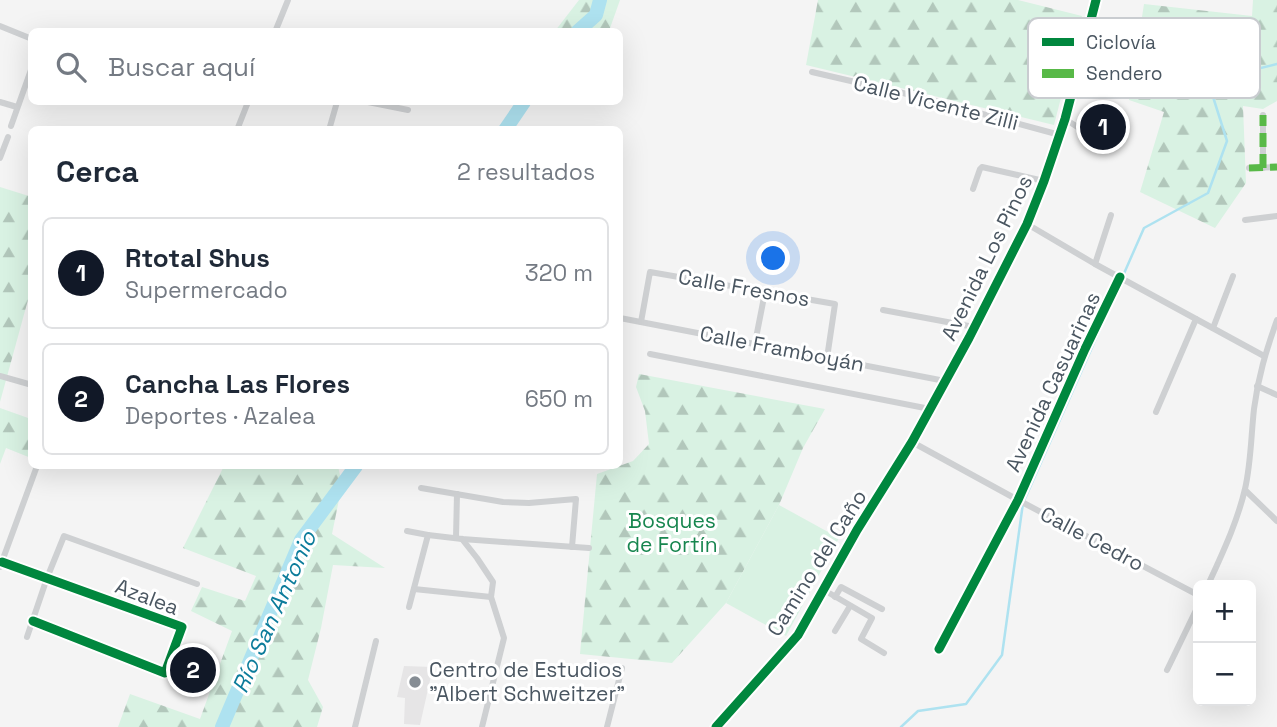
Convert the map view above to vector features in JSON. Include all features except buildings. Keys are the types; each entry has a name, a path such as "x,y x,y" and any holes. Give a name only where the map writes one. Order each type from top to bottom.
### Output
{"street":[{"path":"277,28 288,0"},
{"name":"Avenida Los Pinos","path":"1091,18 1096,0"},
{"path":"0,27 28,38"},
{"name":"Calle Vicente Zilli","path":"811,72 920,97 1060,135"},
{"path":"11,126 28,77"},
{"name":"Avenida Los Pinos","path":"912,442 1027,225 1070,98"},
{"path":"0,102 17,107"},
{"path":"239,126 247,105"},
{"path":"330,126 336,105"},
{"path":"383,105 408,110"},
{"path":"1263,115 1263,168"},
{"path":"1065,119 1107,146"},
{"path":"1,154 8,136"},
{"path":"973,189 982,167 1044,181"},
{"path":"1249,168 1277,167"},
{"path":"1095,264 1111,215"},
{"path":"1245,220 1277,216"},
{"path":"1027,225 1264,356"},
{"name":"Calle Fresnos","path":"641,322 650,272 835,304 827,358"},
{"path":"1213,328 1233,276"},
{"name":"Avenida Casuarinas","path":"939,649 1017,500 1120,277"},
{"path":"755,343 765,292"},
{"path":"883,310 974,327"},
{"name":"Calle Framboyán","path":"623,319 945,381"},
{"path":"1156,412 1196,319"},
{"path":"1210,580 1233,527 1245,489 1257,386 1277,320"},
{"path":"650,354 930,409"},
{"path":"0,376 28,383"},
{"path":"1257,386 1277,395"},
{"name":"Calle Cedro","path":"912,442 1193,592"},
{"name":"Camino del Caño","path":"716,727 797,635 857,530 912,442"},
{"path":"1,564 36,469"},
{"path":"421,488 503,502 576,499 572,547"},
{"path":"1245,489 1277,521"},
{"path":"457,494 459,539 493,582 491,597 503,638 482,727"},
{"path":"407,531 459,539 589,548"},
{"path":"409,607 428,534"},
{"path":"27,638 64,536 197,584"},
{"name":"Azalea","path":"1,564 181,627 165,673 33,621"},
{"path":"835,597 841,587 882,609"},
{"path":"414,589 491,597"},
{"path":"824,590 872,618 861,639 884,653"},
{"path":"835,631 850,606"},
{"path":"1167,670 1193,616"},
{"path":"355,727 376,641"},
{"path":"607,727 622,667"}],"shaded area":[{"name":"Centro de Estudios \"Albert Schweitzer\"","path":"404,666 433,667 420,725 404,724 405,698 397,697"}],"green space":[{"path":"579,0 620,0 610,28 557,28"},
{"path":"818,0 1018,0 1082,16 1028,18 1028,98 1061,98 1054,125 806,65"},
{"path":"1253,0 1277,0 1277,101 1263,109 1243,106 1246,183 1215,228 1140,192 1164,112 1129,98 1260,98 1260,18 1142,18 1144,4 1252,16"},
{"path":"0,187 28,196 28,300 0,402"},
{"name":"Bosques de Fortín","path":"639,374 825,409 803,448 779,505 726,603 672,663 580,654 597,474 611,469 623,469 623,465 633,461 649,444 645,411 636,387"},
{"path":"0,408 28,418 28,457 6,448 0,464"},
{"path":"222,469 339,469 342,485 332,534 385,568 333,565 308,680 323,707 317,727 118,727 130,694 200,719 232,631 191,611 202,587 245,601 256,576 183,548"},
{"path":"779,505 839,538 786,636 726,603"},
{"path":"189,654 206,659 197,686 181,681"}],"waterway":[{"name":"Río San Antonio","path":"581,28 596,15 600,0"},
{"path":"1260,68 1277,64"},
{"path":"1122,278 1144,228 1208,193 1227,141 1213,98"},
{"name":"Río San Antonio","path":"508,126 522,105"},
{"path":"901,727 918,711 966,704 1002,655 1023,503 1117,291"},
{"name":"Río San Antonio","path":"222,727 301,540 354,469"}],"marked path":[{"path":"1263,115 1263,168"},
{"path":"1249,168 1277,167"}],"cycle path":[{"path":"1091,18 1096,0"},
{"path":"716,727 798,635 857,530 912,442 1027,224 1070,98"},
{"path":"939,649 1018,500 1120,277"},
{"path":"2,562 182,627 165,673 33,621"}],"place":[{"name":"Rtotal Shus","path":"1103,127"},
{"name":"Cancha Las Flores","path":"193,670"},
{"name":"Centro de Estudios \"Albert Schweitzer\"","path":"415,682"}]}
